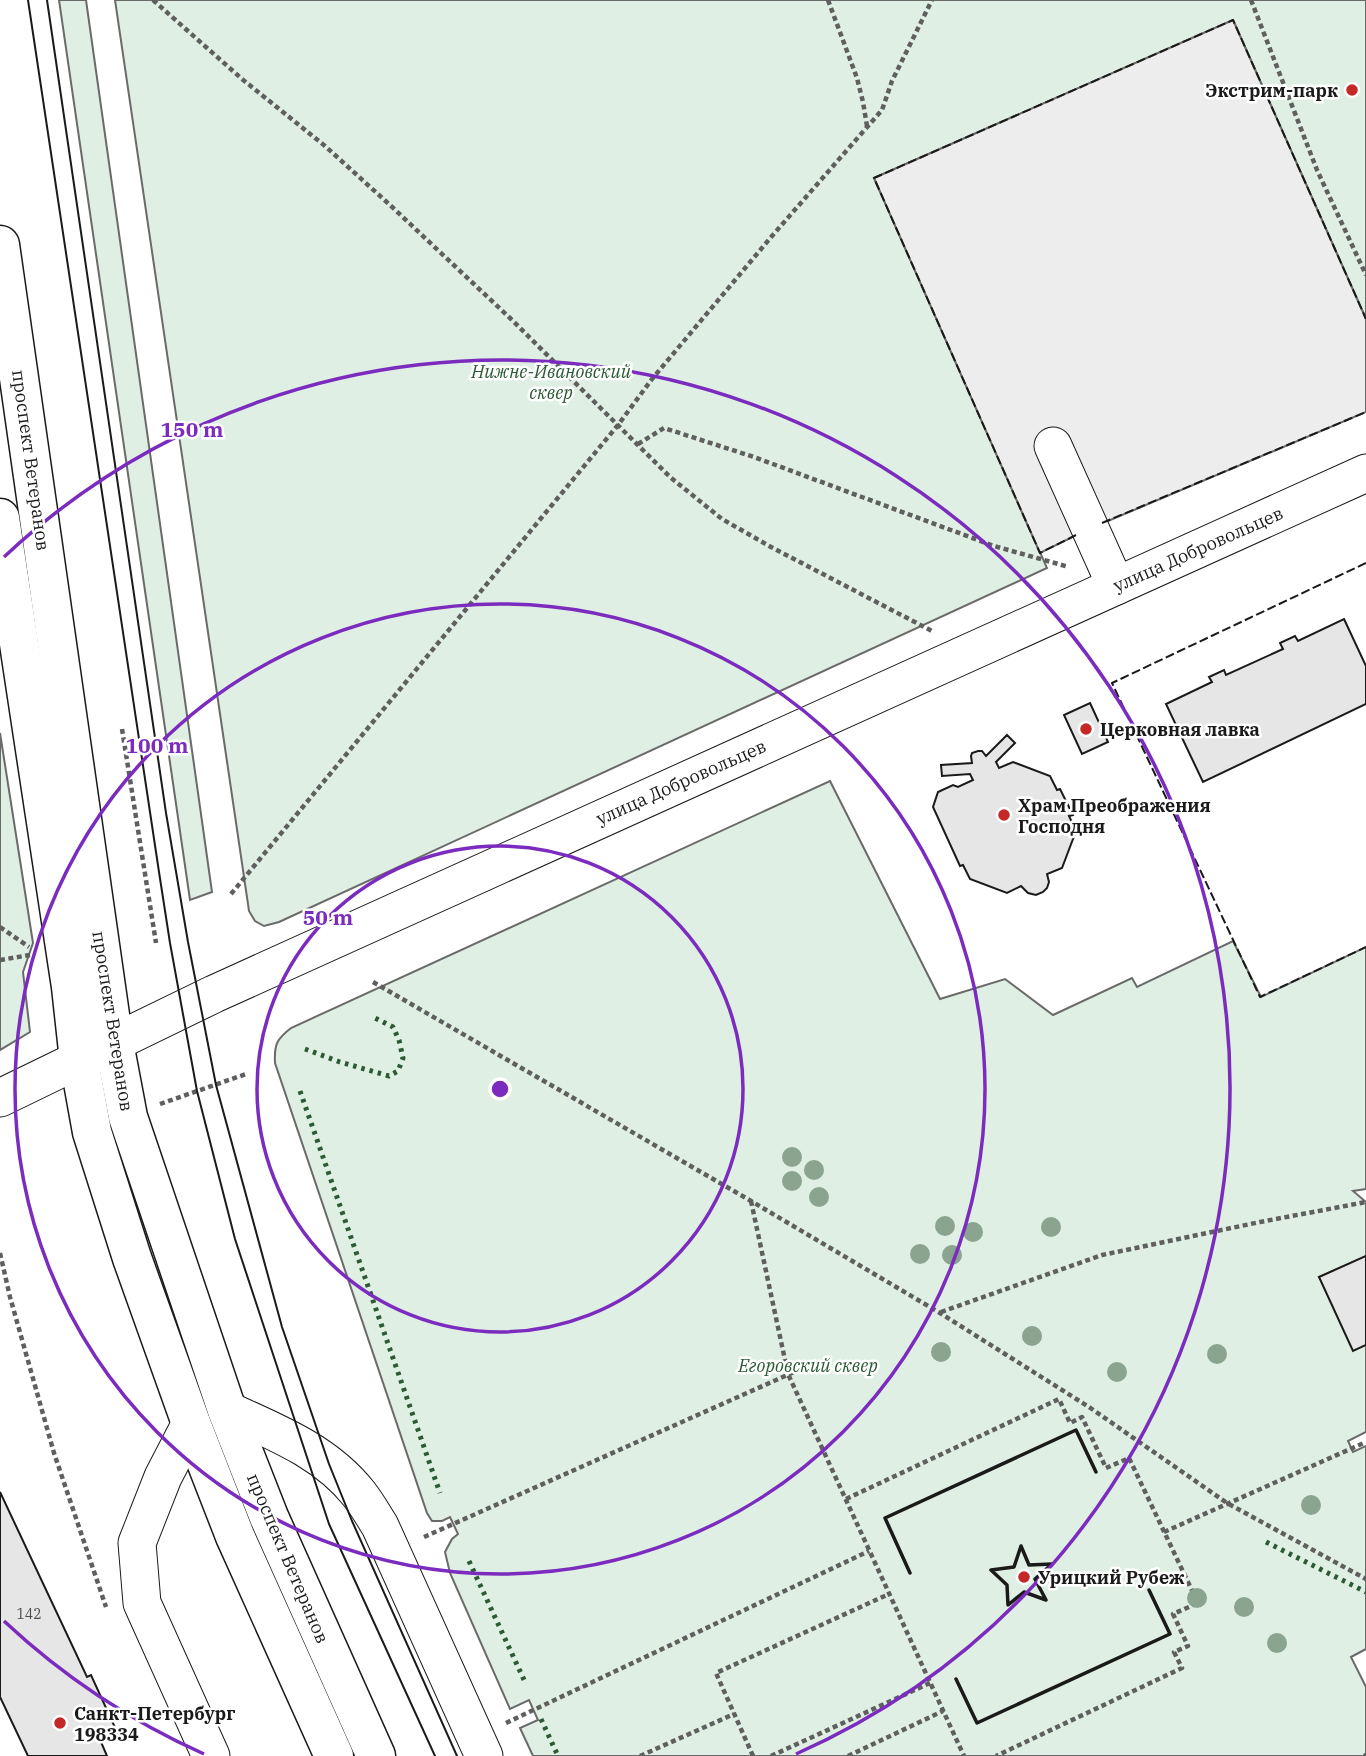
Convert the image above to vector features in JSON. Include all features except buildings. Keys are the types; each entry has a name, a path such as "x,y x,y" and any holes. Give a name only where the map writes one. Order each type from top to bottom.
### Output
{"main road":[{"name":"проспект Ветеранов","path":"0,245 114,1043 128,1117 227,1410 269,1517 376,1756"},
{"name":"проспект Ветеранов","path":"0,518 92,1132 132,1258 191,1423 235,1536 334,1756"}],"street":[{"path":"1053,446 1116,586"},
{"name":"улица Добровольцев","path":"0,1098 214,993 1366,473"},
{"path":"227,1410 305,1446 330,1464 359,1493 380,1526 484,1756"},
{"path":"191,1423 163,1477 137,1544 142,1603 211,1756"}],"path":[{"path":"153,0 390,205 511,319 670,477 722,519 926,628"},
{"path":"828,0 857,78 867,127"},
{"path":"231,894 618,425 652,379 882,110 892,80 932,0"},
{"path":"1251,0 1317,170 1366,275"},
{"path":"638,444 664,428 792,470 994,546 1068,567"},
{"path":"122,729 156,943"},
{"path":"0,927 38,954 0,960"},
{"path":"373,982 940,1313 1090,1407 1227,1503 1366,1579"},
{"path":"153,1106 246,1074"},
{"path":"751,1201 788,1374 964,1756"},
{"path":"940,1313 1102,1255 1366,1202"},
{"path":"0,1253 54,1452 110,1619"},
{"path":"424,1537 812,1364"},
{"path":"846,1499 1059,1399 1070,1423 1082,1417 1106,1468 1129,1458 1198,1603 1173,1614 1188,1646 1174,1652 1182,1668 996,1756"},
{"path":"1164,1532 1366,1442"},
{"path":"514,1720 869,1551"},
{"path":"753,1756 716,1673 889,1594"},
{"path":"771,1756 930,1683"},
{"path":"848,1756 943,1711"},
{"path":"639,1756 734,1714"}],"green space":[{"path":"59,0 86,0 212,892 190,900"},
{"name":"Нижне-Ивановский сквер","path":"115,0 1366,0 1366,319 1233,20 874,178 1047,568 279,922 264,926 255,921 249,911"},
{"path":"0,733 33,943 23,972 30,1032 0,1050"},
{"name":"Егоровский сквер","path":"830,781 940,999 1005,979 1053,1015 1132,978 1137,987 1233,941 1261,997 1366,947 1366,1189 1353,1191 1366,1202 1366,1256 1319,1277 1366,1345 1366,1432 1348,1441 1353,1452 1366,1446 1366,1649 1351,1657 1366,1687 1366,1756 533,1756 520,1728 538,1720 529,1700 510,1709 450,1573 445,1552 458,1534 450,1517 442,1521 432,1521 427,1513 275,1063 276,1046 291,1028"}],"shaded area":[{"path":"1233,20 1366,319 1366,412 1089,529 1040,553 874,178"}],"tram line":[{"path":"28,0 159,872 197,1091 235,1239 329,1524 435,1756"},
{"path":"47,0 166,813 216,1085 282,1327 329,1464 457,1756"}],"hedge":[{"path":"305,1049 389,1076 398,1071 403,1058 399,1040 393,1027 375,1018"},
{"path":"300,1091 440,1493"},
{"path":"1266,1542 1366,1592"},
{"path":"469,1561 525,1682"},
{"path":"541,1719 558,1756"}],"fence":[{"path":"1076,535 1040,553 874,178 1233,20 1366,319"},
{"path":"1102,523 1366,412"},
{"path":"1366,563 1112,683 1260,997 1366,947"}],"wall":[{"path":"910,1573 885,1518 1076,1430 1096,1472"},
{"path":"1021,1546 1029,1565 1052,1564 1035,1579 1046,1600 1024,1592 1008,1605 1007,1585 991,1570 1014,1567 1021,1546"},
{"path":"956,1679 977,1723 1170,1634 1149,1590"}],"place":[{"name":"Экстрим-парк","path":"1352,90"},
{"name":"Церковная лавка","path":"1086,729"},
{"name":"Храм Преображения Господня","path":"1004,815"},
{"name":"Урицкий Рубеж","path":"1024,1577"},
{"name":"Санкт-Петербург 198334","path":"60,1723"}]}
